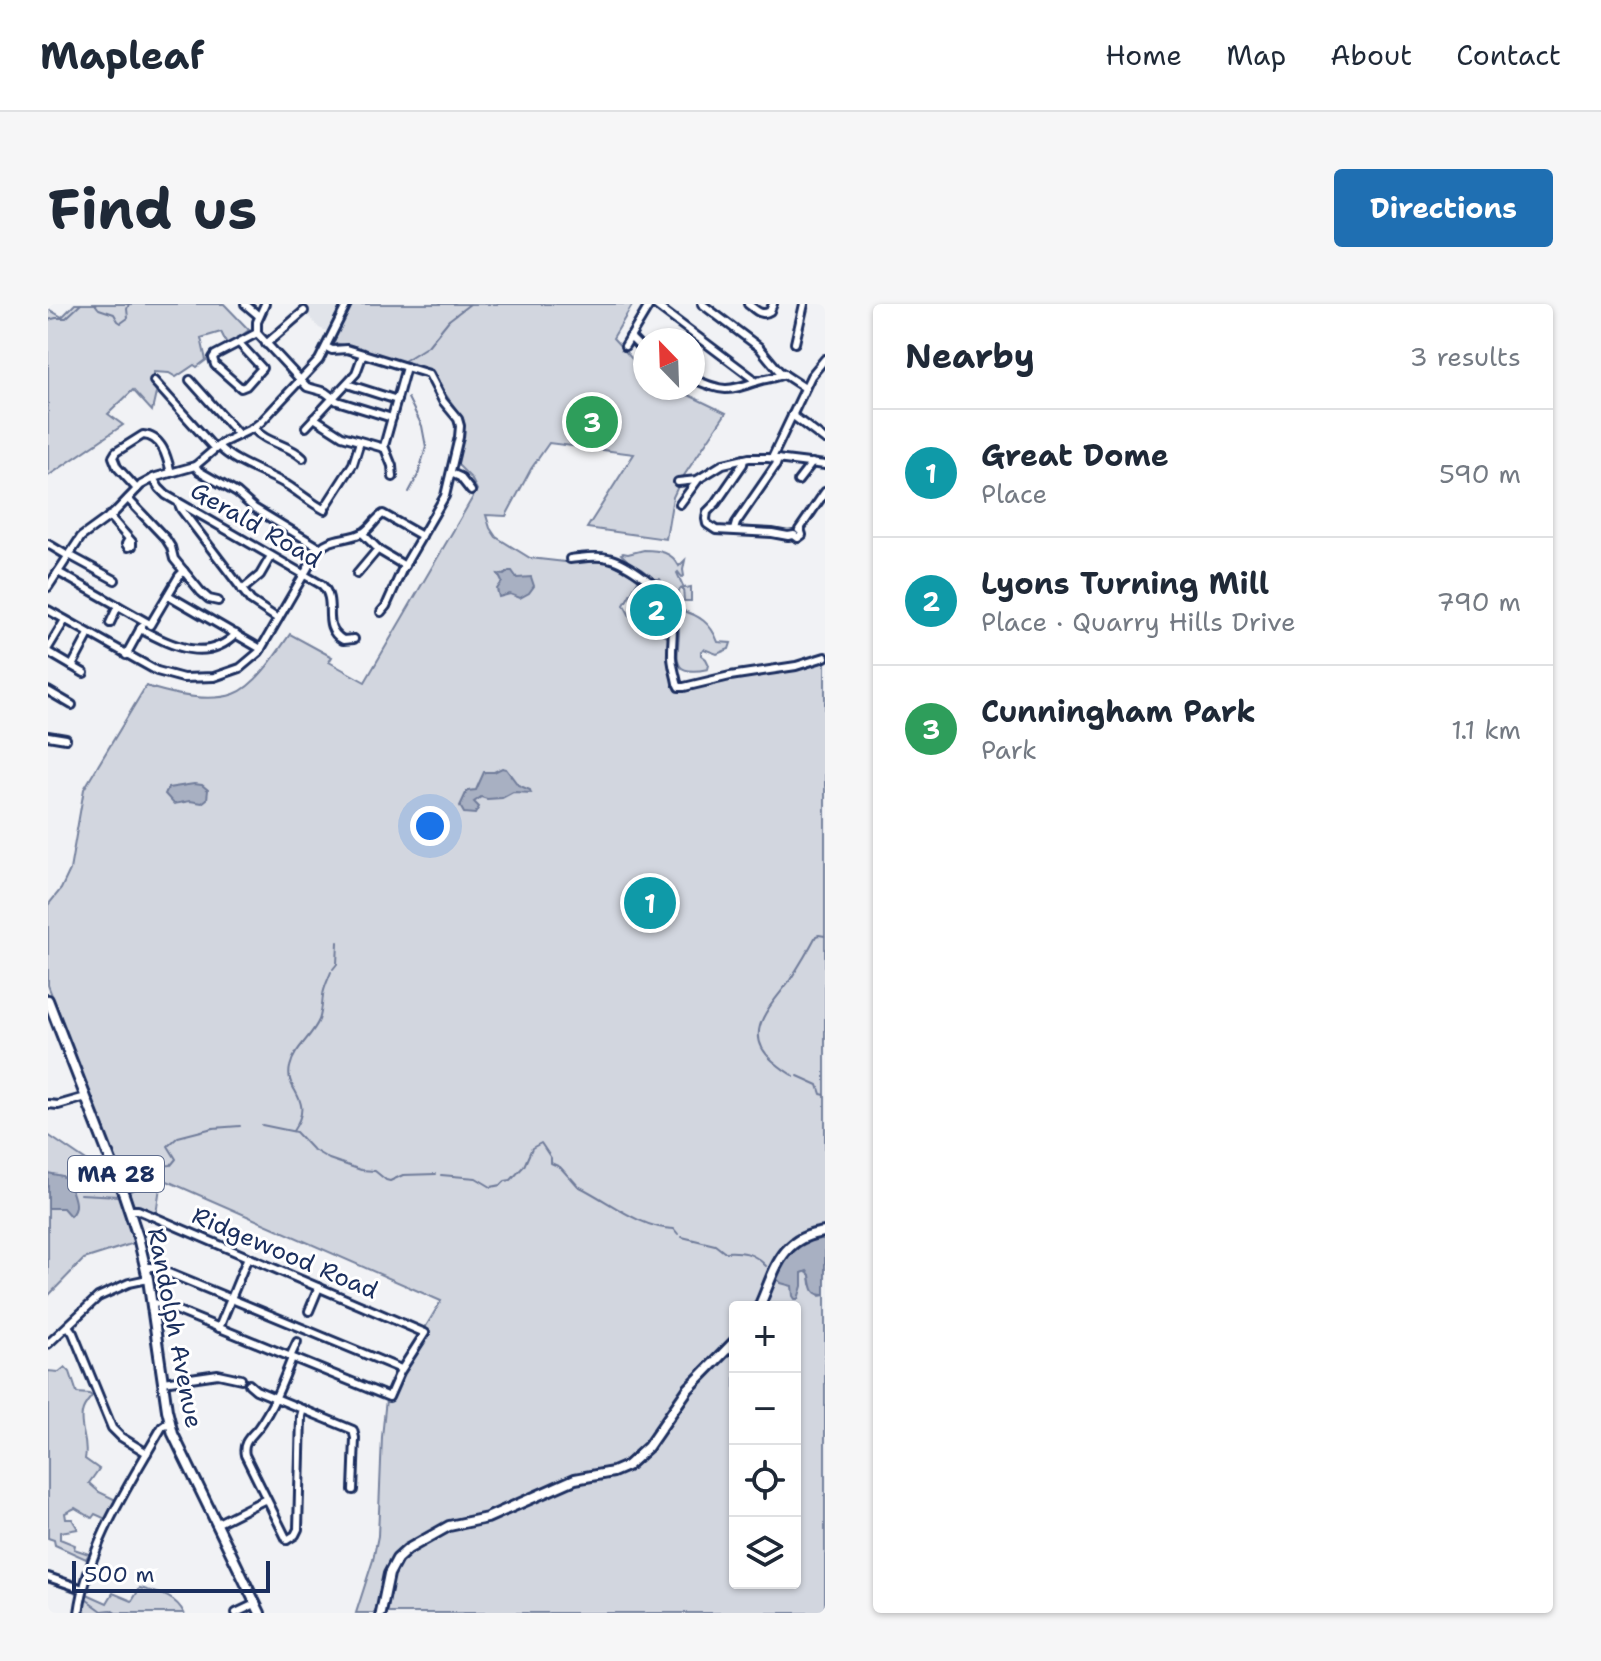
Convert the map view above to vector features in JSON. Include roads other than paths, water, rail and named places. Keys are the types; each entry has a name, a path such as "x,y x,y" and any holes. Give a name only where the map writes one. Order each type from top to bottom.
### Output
{"main road":[{"name":"Randolph Avenue","path":"48,1000 52,1017 130,1210 146,1267 170,1424 260,1613"},
{"path":"761,1301 785,1251 804,1237 825,1232"},
{"path":"381,1613 389,1572 408,1549 449,1526 491,1517 570,1481 627,1466 648,1447 688,1389 729,1347"}],"street":[{"path":"245,304 259,316"},
{"path":"265,304 259,316 257,333 300,381 333,399 392,418"},
{"path":"48,587 85,533 109,516 137,489 153,478 195,466 217,448 253,428 319,360 347,304"},
{"path":"625,346 652,304 755,382"},
{"path":"702,304 763,351 774,367 805,388"},
{"path":"748,304 764,314 770,311 773,304"},
{"path":"795,343 804,304"},
{"path":"266,344 304,311"},
{"path":"239,343 262,367 244,387 238,387 215,365 213,358 216,354 257,333"},
{"path":"630,337 633,340"},
{"path":"326,347 345,349 430,375 443,401 458,419 459,435 445,496 381,612"},
{"path":"763,351 771,347"},
{"path":"306,427 357,372 363,354"},
{"path":"734,530 776,465 775,459 792,415 813,373 825,359"},
{"path":"393,477 384,448 406,367"},
{"path":"705,384 738,389 784,374"},
{"path":"190,380 239,435"},
{"path":"154,381 217,448 286,485 324,510 355,460 360,442"},
{"path":"347,384 397,400"},
{"path":"792,415 825,440"},
{"path":"314,418 339,434 384,448"},
{"path":"253,428 263,437 297,452 303,458"},
{"path":"137,489 117,467 113,457 141,435 150,435 162,447 171,473"},
{"path":"744,459 706,516 707,524 713,529 788,536 797,532 825,492"},
{"path":"678,482 744,459 825,465"},
{"path":"798,481 812,463"},
{"path":"195,466 239,494 254,508 320,548"},
{"path":"451,473 460,477 471,491"},
{"path":"680,504 703,475"},
{"name":"Gerald Road","path":"153,478 162,491 178,502 322,585 329,592 330,624 335,635 345,641 354,639"},
{"path":"128,499 166,539 174,559 204,596 218,601"},
{"path":"178,502 242,590 255,605 278,619"},
{"path":"48,610 165,674 198,679 221,675 240,668 261,649 320,548 327,542 362,533 383,514 422,536"},
{"path":"109,516 129,539"},
{"path":"362,533 378,549 405,566"},
{"path":"48,544 115,580"},
{"path":"357,574 378,549"},
{"path":"242,590 260,575 271,556"},
{"path":"570,559 611,559 661,592 672,615 672,655 679,687 796,666 825,655"},
{"path":"126,655 184,571"},
{"path":"58,572 147,623"},
{"path":"168,595 261,649"},
{"path":"110,623 118,606"},
{"path":"65,620 48,650 84,673"},
{"path":"143,630 172,646 194,650 218,646 236,634"},
{"path":"72,666 89,634"},
{"path":"48,691 72,705"},
{"path":"48,736 66,739"},
{"path":"48,1104 57,1106 86,1096"},
{"name":"Ridgewood Road","path":"130,1210 137,1209 425,1333 401,1369"},
{"path":"219,1328 248,1257"},
{"path":"146,1267 153,1267 401,1369 389,1397 159,1303 152,1303"},
{"path":"48,1344 100,1296 129,1283 148,1279"},
{"path":"309,1311 319,1287"},
{"path":"68,1326 110,1426 118,1435 147,1453"},
{"path":"297,1342 266,1416 243,1449 287,1540 295,1535 298,1527 303,1409"},
{"path":"163,1382 218,1374 241,1379"},
{"path":"249,1384 256,1390 354,1431 353,1490"},
{"path":"79,1613 83,1589 108,1524 157,1435 170,1424"},
{"path":"216,1524 266,1499"},
{"path":"48,1577 83,1589"},
{"path":"236,1613 255,1604"}],"water":[{"path":"509,571 517,578 531,577 534,586 529,593 520,598 510,594 499,597 497,589 502,582 498,574 504,575"},
{"path":"502,768 518,785 531,793 513,792 502,798 481,797 474,802 479,807 475,814 464,813 460,806 467,791 476,790 484,772"},
{"path":"194,784 208,790 207,799 202,803 190,801 174,804 165,794 168,788"},
{"path":"48,1173 62,1176 69,1182 75,1204 70,1216 63,1208 48,1208"},
{"path":"825,1236 825,1295 815,1292 807,1271 802,1273 802,1286 798,1299 795,1299 792,1286 776,1278 780,1269 800,1245"}],"waterway":[{"path":"48,320 66,318 81,304"},
{"path":"95,304 98,308"},
{"path":"99,309 114,314 121,323 128,318 129,304"},
{"path":"401,363 428,346 449,320 470,304"},
{"path":"408,398 422,426 426,447 418,475 409,492"},
{"path":"794,1076 764,1051 759,1030 768,1009 790,980 816,936 825,936"},
{"path":"333,969 337,964 338,942"},
{"path":"293,1131 299,1120 301,1103 291,1083 290,1067 295,1054 319,1020 331,972"},
{"path":"798,1076 818,1085 821,1094 825,1095"},
{"path":"262,1125 296,1132 312,1149 329,1159 361,1170 375,1171 386,1180 403,1175 436,1174"},
{"path":"157,1182 162,1168 176,1159 168,1146 178,1137 213,1128 240,1126"},
{"path":"441,1175 476,1178 491,1187 501,1185 511,1180 524,1166 532,1148 541,1143 551,1163 569,1177"},
{"path":"571,1178 578,1186 624,1213 649,1224 674,1229 678,1234"},
{"path":"130,1191 153,1183"},
{"path":"80,1194 119,1196"},
{"path":"682,1237 715,1245 724,1252 747,1253 766,1266"},
{"path":"48,1582 78,1593"},
{"path":"85,1595 102,1611 116,1613"}],"place":[{"name":"Cunningham Park","path":"592,422"},
{"name":"Lyons Turning Mill","path":"656,610"},
{"name":"Great Dome","path":"650,903"}]}
